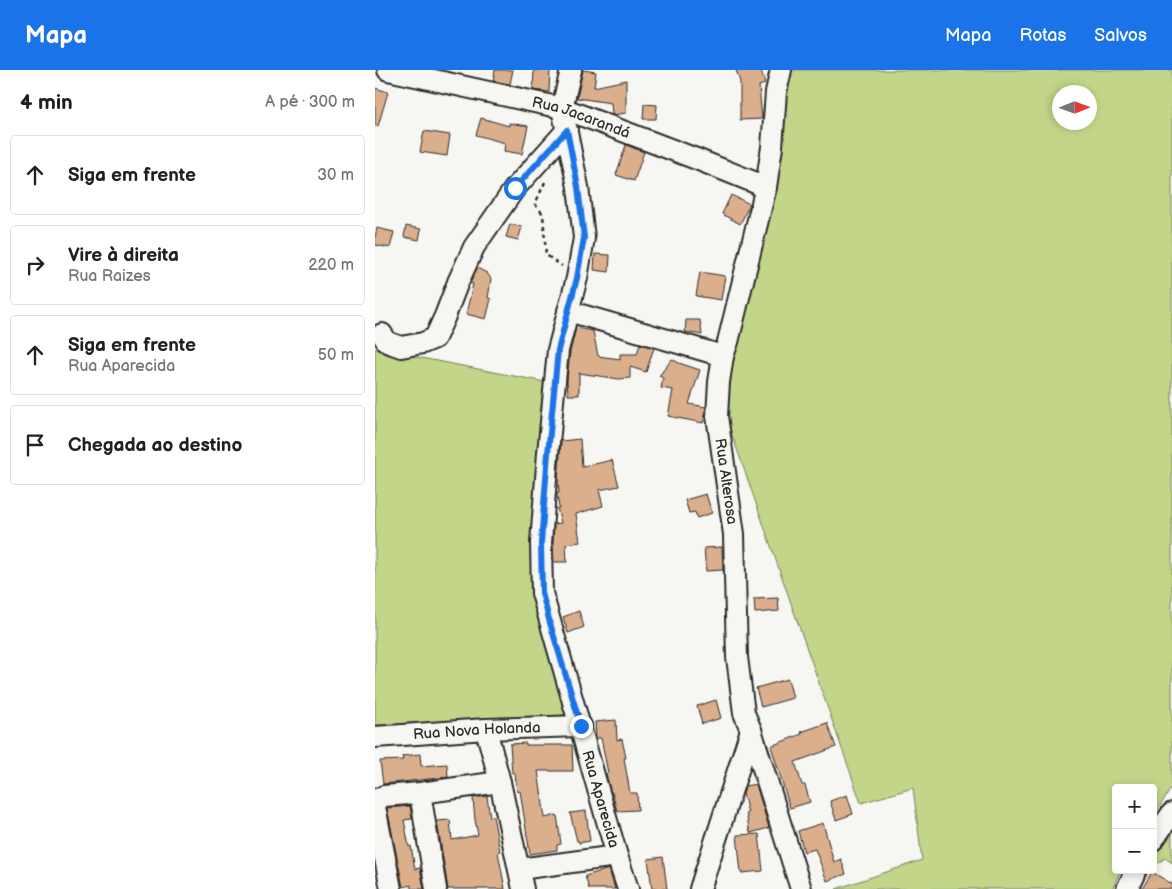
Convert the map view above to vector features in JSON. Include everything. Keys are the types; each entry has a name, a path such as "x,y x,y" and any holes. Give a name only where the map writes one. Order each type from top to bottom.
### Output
{"street":[{"name":"Rua Jacarandá","path":"388,70 562,108 766,188"},
{"path":"562,108 571,70"},
{"path":"768,70 776,92"},
{"name":"Rua Alterosa","path":"781,70 776,92 772,146 766,188 723,356 717,416 734,534 737,656 744,713 801,889"},
{"name":"Rua Aparecida","path":"562,108 578,187 584,238 577,278 558,350 541,543 542,593 628,889"},
{"path":"382,334 387,342 401,347 423,343 435,338 474,247 515,188 567,130"},
{"path":"568,310 723,356"},
{"name":"Rua Nova Holanda","path":"375,737 486,729 581,726"},
{"path":"486,729 500,782 523,889"},
{"path":"701,889 751,730"},
{"path":"391,889 375,807 377,799 384,796 420,794 500,782"},
{"path":"420,794 436,889"},
{"path":"1157,834 1172,813"},
{"path":"519,869 617,856"},
{"path":"1127,889 1134,874"}],"path":[{"path":"547,178 535,204 543,214 546,254 577,278"}],"green space":[{"path":"790,70 1172,70 1172,787 1157,811 1157,784 1112,784 1112,874 1119,874 1112,889 836,889 922,860 913,788 861,803 723,409 779,154 781,114"},
{"path":"375,349 545,382 541,412 535,590 565,715 375,725"},
{"path":"1172,828 1172,863 1165,858 1157,864 1157,848"}],"building":[{"path":"495,70 513,70 510,84 493,81"},
{"path":"534,70 550,70 549,92 533,90"},
{"path":"583,70 596,72 594,87 626,80 626,113 613,115 611,103 577,98"},
{"path":"736,70 761,70 765,84 759,86 762,119 740,120 740,82"},
{"path":"375,88 388,92 378,126 375,126"},
{"path":"644,104 657,105 656,119 643,119"},
{"path":"481,118 509,126 509,123 528,126 522,154 504,151 505,143 476,135"},
{"path":"424,131 450,135 447,156 420,152"},
{"path":"626,145 644,152 634,181 616,175"},
{"path":"731,195 750,204 740,224 722,214"},
{"path":"510,224 522,227 518,240 506,237"},
{"path":"406,226 421,229 419,240 404,237"},
{"path":"377,228 394,232 390,248 375,245"},
{"path":"595,254 610,255 609,272 594,270"},
{"path":"477,268 487,273 491,279 488,298 491,299 486,319 466,314 473,284 470,283"},
{"path":"700,272 725,276 721,300 696,296"},
{"path":"686,320 700,320 702,335 685,332"},
{"path":"576,328 593,331 598,356 620,359 620,354 637,354 640,344 654,348 646,372 630,367 630,378 619,379 579,373 579,395 568,395 567,380 570,352"},
{"path":"672,359 700,370 689,404 706,407 703,423 668,416 673,390 661,388 663,378 659,376"},
{"path":"580,439 582,467 612,460 619,486 599,490 603,506 576,514 580,542 566,544 567,562 554,562 554,524 561,523 557,508 559,508 557,493 559,493 561,441"},
{"path":"706,494 712,513 697,518 695,512 689,513 685,500"},
{"path":"722,547 723,570 706,571 704,548"},
{"path":"778,598 779,611 755,613 754,599"},
{"path":"579,611 584,627 568,633 563,617"},
{"path":"788,679 793,698 761,707 756,688"},
{"path":"716,700 721,718 702,724 697,706"},
{"path":"616,720 617,740 622,739 630,793 637,793 638,810 617,811 606,774 608,773 601,738 596,738 595,722"},
{"path":"827,723 836,747 795,762 802,785 805,785 810,802 790,808 771,746 802,734 801,732"},
{"path":"526,743 526,745 572,745 573,771 538,771 545,818 557,815 561,844 557,845 557,850 530,854 520,791 517,792 515,773 512,773 510,744"},
{"path":"420,754 421,766 447,764 448,777 383,784 380,761 403,760 402,756"},
{"path":"756,784 769,828 750,833 743,793 745,786"},
{"path":"847,795 853,814 836,820 830,801"},
{"path":"487,796 490,817 493,816 500,851 498,852 505,889 448,889 437,821 450,820 452,840 478,835 473,798"},
{"path":"410,806 412,819 404,820 415,869 420,868 424,889 411,889 411,885 403,887 387,808"},
{"path":"586,811 590,841 579,843 570,813"},
{"path":"823,823 834,862 841,859 846,874 827,881 815,849 804,852 798,831"},
{"path":"759,834 763,871 741,873 737,835"},
{"path":"663,857 667,889 652,889 648,859"},
{"path":"609,869 615,889 589,889 585,876"},
{"path":"1151,874 1155,874 1172,884 1172,889 1142,889"}],"route":[{"path":"515,188 567,130 578,187 584,238 577,278 558,350 541,543 542,593 581,726"}]}
